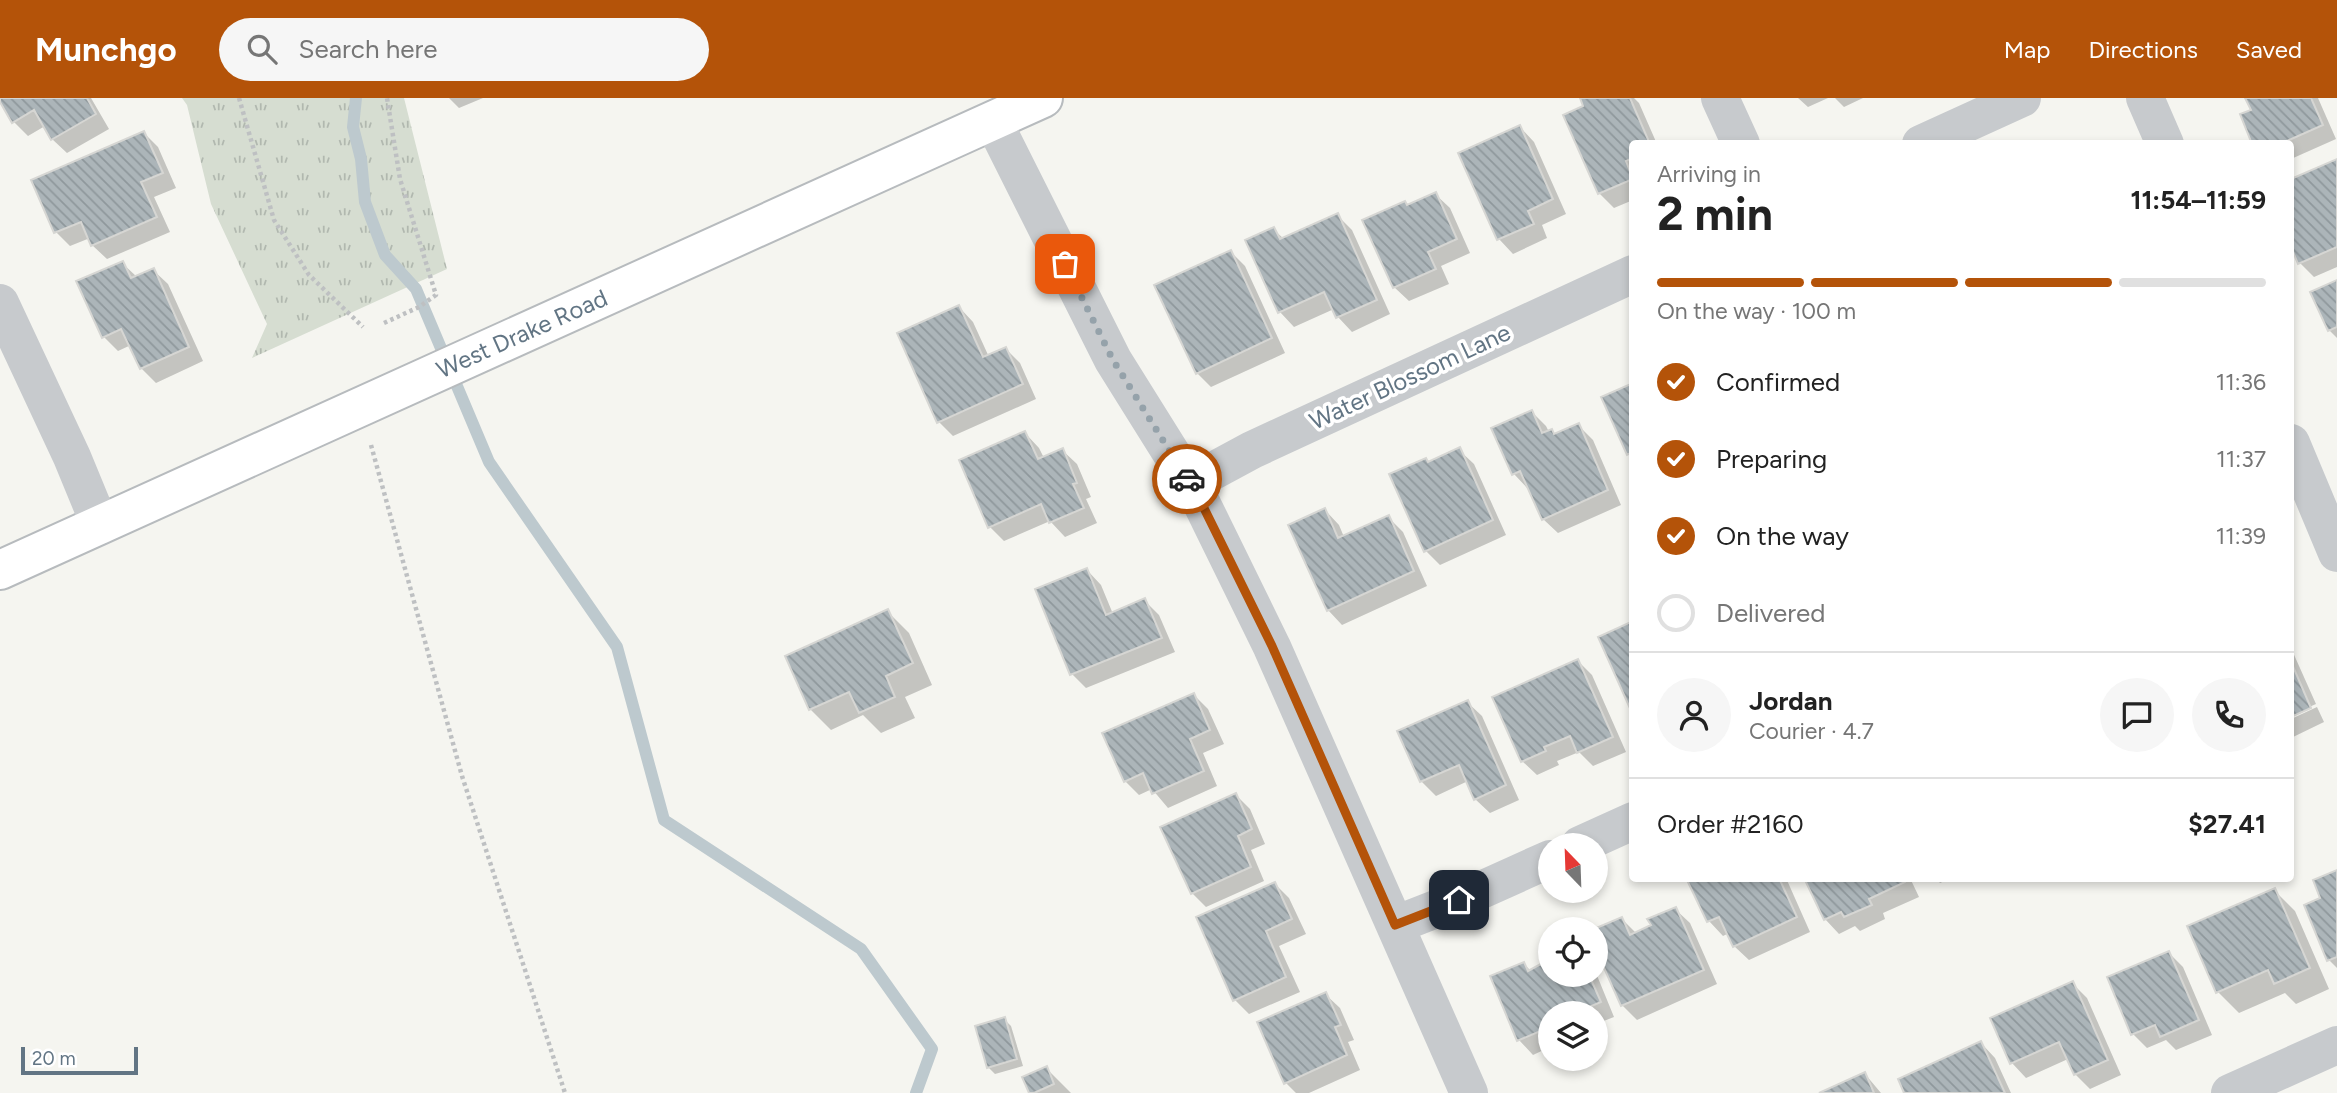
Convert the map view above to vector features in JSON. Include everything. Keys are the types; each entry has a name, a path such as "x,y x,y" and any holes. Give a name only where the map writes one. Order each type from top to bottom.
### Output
{"main road":[{"name":"West Drake Road","path":"0,570 1043,98"}],"street":[{"path":"1720,98 1739,140"},
{"path":"1930,140 2022,98"},
{"path":"2146,98 2163,140"},
{"path":"993,121 1113,360 1198,496 1272,646 1469,1093"},
{"name":"Water Blossom Lane","path":"1189,484 1251,450 1629,276"},
{"path":"0,303 72,457 100,525"},
{"path":"2294,459 2305,518 2337,553"},
{"path":"1606,833 1629,823"},
{"path":"1395,925 1538,864"},
{"path":"2230,1093 2337,1045"}],"path":[{"path":"239,98 274,220 309,275 363,327"},
{"path":"384,323 419,307 436,295 400,179 387,98"},
{"path":"360,407 462,776 565,1093"}],"green space":[{"path":"182,98 404,98 447,269 252,358 267,324 211,204 187,105"}],"building":[{"path":"0,98 87,98 96,114 51,140 34,110 12,123"},
{"path":"1580,98 1630,98 1648,140 1629,140 1629,160 1626,161 1629,181 1598,194 1563,115 1583,106"},
{"path":"2245,98 2311,98 2323,125 2289,140 2250,140 2240,114 2251,110"},
{"path":"1520,125 1553,199 1528,211 1534,224 1497,240 1458,153"},
{"path":"144,131 163,173 141,182 157,217 91,246 81,222 54,233 31,180"},
{"path":"2337,159 2337,247 2298,264 2294,254 2294,178"},
{"path":"1436,192 1457,239 1428,252 1436,269 1393,288 1362,220 1405,201 1407,205"},
{"path":"1338,213 1377,300 1336,318 1324,292 1278,313 1245,240 1274,227 1280,239"},
{"path":"1231,250 1272,338 1196,374 1154,285"},
{"path":"123,261 131,278 154,268 189,347 140,369 121,329 102,338 76,281"},
{"path":"2337,280 2337,327 2328,331 2310,292"},
{"path":"959,305 983,357 1006,347 1023,384 937,423 897,333"},
{"path":"1629,385 1627,455 1601,397"},
{"path":"1532,410 1542,433 1552,429 1554,434 1579,423 1608,490 1542,520 1520,471 1512,475 1491,428"},
{"path":"1025,431 1038,459 1063,448 1077,483 1073,484 1084,508 1049,523 1041,504 988,528 959,460"},
{"path":"1460,447 1493,520 1424,552 1389,474 1426,458 1428,462"},
{"path":"1325,508 1338,538 1389,515 1414,571 1327,611 1288,525"},
{"path":"1087,568 1106,615 1145,598 1162,638 1070,675 1035,589"},
{"path":"888,609 913,663 886,676 895,697 859,713 849,692 809,710 785,656"},
{"path":"1629,623 1629,706 1598,637"},
{"path":"1578,659 1613,737 1577,753 1570,736 1544,747 1546,751 1521,762 1492,697"},
{"path":"2294,669 2311,708 2294,716"},
{"path":"1194,693 1210,730 1190,739 1204,771 1152,794 1143,773 1124,782 1102,733"},
{"path":"1468,700 1506,785 1474,800 1459,765 1420,782 1397,731"},
{"path":"1236,793 1252,829 1238,836 1251,867 1191,894 1160,827"},
{"path":"2337,870 2337,957 2327,961 2304,905 2320,898 2313,880"},
{"path":"1275,882 1292,919 1266,931 1286,977 1233,1001 1196,917"},
{"path":"1688,882 1781,882 1797,917 1733,947 1719,917 1707,922"},
{"path":"1806,882 1905,882 1869,899 1872,905 1844,917 1841,912 1824,920"},
{"path":"2275,888 2310,968 2274,984 2268,970 2216,993 2187,926"},
{"path":"1676,907 1704,970 1621,1006 1608,977 1608,923 1622,917 1630,935 1651,925 1647,919"},
{"path":"2169,951 2199,1020 2160,1037 2155,1025 2131,1035 2107,977"},
{"path":"1524,962 1528,971 1538,966 1538,987 1594,987 1601,1001 1538,1001 1538,1032 1517,1041 1490,976"},
{"path":"2073,981 2108,1060 2074,1075 2059,1042 2010,1064 1990,1018"},
{"path":"1326,992 1341,1025 1335,1027 1347,1055 1284,1084 1257,1022"},
{"path":"1005,1017 1017,1059 987,1068 975,1026"},
{"path":"1981,1041 2005,1093 1904,1093 1898,1079"},
{"path":"1047,1066 1054,1084 1029,1093 1022,1077"},
{"path":"1865,1072 1874,1093 1819,1093"}],"waterway":[{"path":"356,98 353,127 361,159 365,202 385,255 416,289 489,462 617,647 664,820 861,949 932,1049 916,1093"}],"way so far":[{"path":"1065,264 1113,360 1187,479"}],"route":[{"path":"1187,479 1272,646 1395,925 1459,900"}]}
